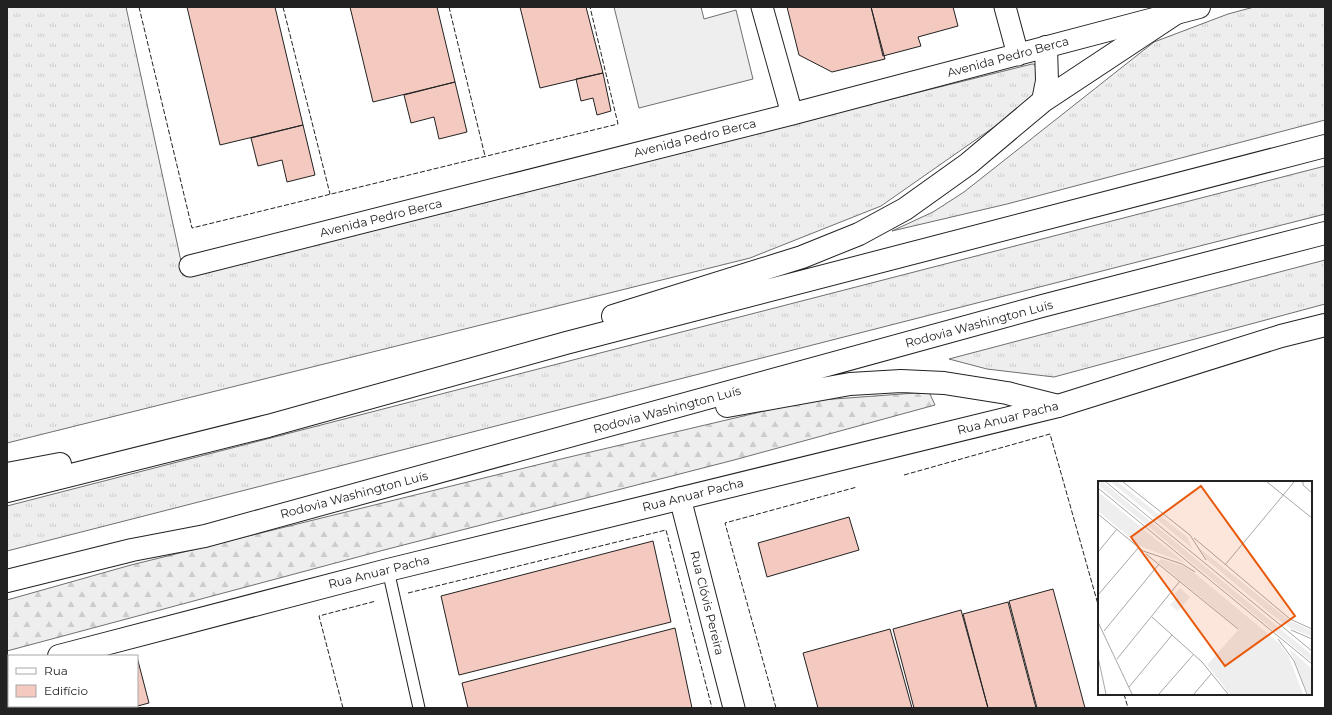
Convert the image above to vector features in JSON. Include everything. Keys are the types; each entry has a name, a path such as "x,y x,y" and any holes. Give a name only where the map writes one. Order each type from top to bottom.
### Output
{"main road":[{"name":"Avenida Pedro Berca","path":"1176,13 1199,7"},
{"path":"566,343 607,318 802,257 859,234 905,209 968,164 1043,101 1176,13"},
{"path":"1043,101 1047,80 1046,47"},
{"path":"7,491 268,426 566,343 1325,146"},
{"name":"Rodovia Washington Luís","path":"7,581 132,550 205,536 1042,306 1325,233"},
{"name":"Rua Anuar Pacha","path":"63,655 388,570 1058,406 1281,336 1325,325"},
{"path":"586,432 850,384 901,381 944,383 1007,393 1058,406"},
{"path":"7,474 268,426"},
{"path":"7,595 205,536"}],"street":[{"path":"762,7 792,114"},
{"path":"1005,7 1018,55"},
{"name":"Avenida Pedro Berca","path":"190,266 792,114 1176,13"},
{"name":"Rua Clóvis Pereira","path":"680,498 734,708"}],"lane":[{"path":"388,570 419,708"}],"green space":[{"path":"7,7 126,7 184,275 1032,64 1041,65 1037,97 881,206 750,258 7,443"},
{"path":"614,7 701,7 704,19 736,10 753,79 639,108"},
{"path":"1254,7 1325,7 1325,120 1007,204 892,231 933,212 964,192 1154,42 1228,14"},
{"path":"1325,166 1325,214 7,551 7,506"},
{"path":"1325,260 1325,304 1054,377 987,369 949,359"},
{"path":"929,392 935,405 734,460 384,550 7,651 7,600 131,565 561,459 807,401"}],"building":[{"path":"187,7 275,7 303,125 220,145"},
{"path":"350,7 437,7 455,82 373,102"},
{"path":"520,7 586,7 603,73 540,88"},
{"path":"787,7 871,7 885,59 832,72 799,55"},
{"path":"871,7 953,7 958,26 918,37 921,46 883,56"},
{"path":"603,73 611,111 597,115 593,98 581,101 576,79"},
{"path":"455,82 467,132 439,139 434,117 411,123 404,95"},
{"path":"303,125 315,175 287,182 282,160 258,166 251,138"},
{"path":"849,517 859,550 767,577 758,543"},
{"path":"653,541 671,622 459,675 441,596"},
{"path":"1053,589 1085,708 1037,708 1009,601"},
{"path":"1008,602 1036,708 988,708 963,614"},
{"path":"961,610 988,708 914,708 893,629"},
{"path":"675,628 692,708 468,708 462,683"},
{"path":"890,629 912,708 818,708 803,653"},
{"path":"138,661 149,703 138,706"},
{"path":"65,707 134,707 130,708"}],"fence":[{"path":"139,7 192,228 618,124 590,7"},
{"path":"283,7 330,194"},
{"path":"449,7 485,156"},
{"path":"904,475 1050,434 1098,604"},
{"path":"776,708 725,523 857,487"},
{"path":"408,593 666,530 712,708"},
{"path":"343,708 319,616 376,601"},
{"path":"1124,695 1128,708"}]}
